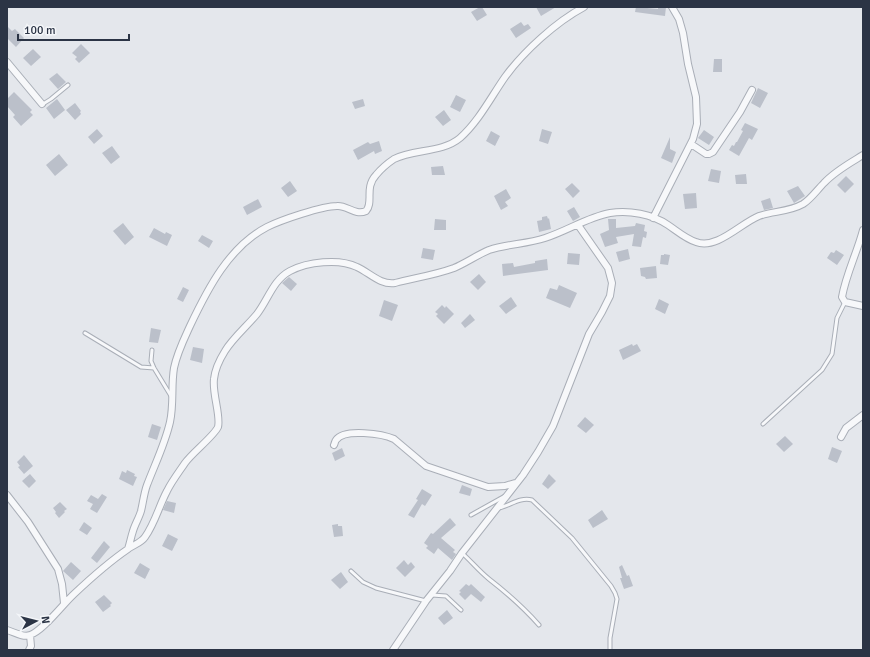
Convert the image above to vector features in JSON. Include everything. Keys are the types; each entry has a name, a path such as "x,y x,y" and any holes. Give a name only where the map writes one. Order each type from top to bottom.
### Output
{"street":[{"path":"128,549 147,486 166,437 170,422 173,398 172,385 174,367 182,341 205,294 221,269 246,240 269,226 333,206 344,207 355,212 363,213 366,211 369,207 369,187 374,176 394,160 446,145 459,139 478,117 511,69 535,44 564,19 584,7"},
{"path":"653,218 691,144 697,124 696,97 688,64 683,33 679,19 672,7"},
{"path":"7,62 42,104"},
{"path":"691,144 706,154 714,152 740,112 752,90"},
{"path":"7,630 25,636 30,635 40,629 64,603 91,578 128,549 144,539 151,529 166,491 176,475 217,427 218,418 213,392 214,378 218,364 226,349 258,312 280,278 288,272 311,264 346,263 358,267 382,282 390,284 453,268 488,250 544,239 595,217 616,212 631,212 653,218 663,222 696,242 711,243 726,236 759,216 782,212 803,204 836,172 863,154"},
{"path":"393,650 430,595 450,571 515,483 523,475 553,426 590,334 602,312 611,290 611,278 608,268 578,225"},
{"path":"863,230 856,254 848,272 842,297 845,302 863,306"},
{"path":"841,437 846,428 863,415"},
{"path":"334,446 336,439 343,435 356,433 388,436 394,439 426,466 488,487 505,486 515,483"},
{"path":"7,495 28,522 58,569 62,584 64,603"},
{"path":"30,635 30,650"}],"lane":[{"path":"42,104 51,99 68,85"},
{"path":"763,424 822,370 829,360 832,354 837,318 845,302"},
{"path":"85,333 141,366 154,368"},
{"path":"152,350 151,361 154,368 167,392 173,398"},
{"path":"471,514 506,496"},
{"path":"495,509 504,507 521,499 526,498 532,500 577,543 611,586 617,599 610,638 610,650"},
{"path":"462,553 527,612 539,625"},
{"path":"351,571 363,582 376,588 426,601"},
{"path":"430,595 446,596 461,610"}],"building":[{"path":"482,7 487,15 477,21 471,12"},
{"path":"536,7 556,7 541,16"},
{"path":"636,7 658,9 658,7 666,7 665,16 635,12"},
{"path":"521,22 524,26 528,24 531,28 516,38 510,29"},
{"path":"7,26 12,31 15,29 24,38 16,47 7,38"},
{"path":"81,44 90,53 79,63 75,59 77,57 72,53"},
{"path":"33,49 41,57 31,66 23,58"},
{"path":"714,59 722,59 722,72 713,72"},
{"path":"57,73 66,82 58,89 49,79"},
{"path":"758,88 768,93 760,108 751,103"},
{"path":"14,92 32,110 30,112 33,115 21,126 13,117 15,115 7,106 7,99"},
{"path":"456,95 466,100 460,112 450,107"},
{"path":"57,99 65,110 54,119 46,108"},
{"path":"363,99 365,106 355,109 352,102"},
{"path":"75,103 81,111 81,114 75,120 66,110"},
{"path":"444,110 451,120 443,126 435,117"},
{"path":"745,123 758,129 752,140 749,138 739,156 729,150 732,145 734,146 737,142 743,131 741,130"},
{"path":"97,129 103,136 94,144 88,137"},
{"path":"542,129 552,132 548,144 539,141"},
{"path":"704,130 714,137 709,145 698,138"},
{"path":"491,131 500,136 495,146 486,141"},
{"path":"670,137 670,149 676,152 672,163 661,158"},
{"path":"379,141 382,151 375,154 374,151 358,160 353,150 368,142 370,144"},
{"path":"112,146 120,157 111,164 102,153"},
{"path":"59,154 68,165 55,176 46,165"},
{"path":"443,166 445,175 432,175 431,167"},
{"path":"711,169 721,171 719,183 708,181"},
{"path":"746,174 747,184 736,184 735,175"},
{"path":"846,176 854,184 845,193 837,185"},
{"path":"290,181 297,191 288,197 281,188"},
{"path":"572,183 580,191 573,198 565,189"},
{"path":"798,186 805,196 794,203 787,191"},
{"path":"506,189 511,198 505,202 508,206 501,210 494,196"},
{"path":"696,193 697,208 685,209 683,194"},
{"path":"770,198 773,208 764,210 761,201"},
{"path":"258,199 262,207 247,215 243,207"},
{"path":"574,207 580,217 573,221 567,211"},
{"path":"547,216 548,219 549,218 551,229 539,232 537,221 542,220 542,217"},
{"path":"435,219 446,220 446,230 434,230"},
{"path":"608,219 616,219 616,228 635,226 636,223 645,225 644,231 647,232 646,238 643,237 641,247 632,246 634,234 616,237 618,243 605,247 600,234 609,230"},
{"path":"123,223 134,237 125,245 113,231"},
{"path":"154,228 165,234 166,232 172,235 167,246 149,237"},
{"path":"202,235 213,241 209,248 198,241"},
{"path":"423,248 435,250 433,260 421,258"},
{"path":"628,249 630,259 619,262 616,252"},
{"path":"836,250 844,255 837,265 827,258 831,252 834,253"},
{"path":"568,253 580,254 579,265 567,264"},
{"path":"661,255 670,255 668,265 660,264"},
{"path":"547,259 548,270 503,276 502,264 513,263 514,267"},
{"path":"656,266 657,278 646,279 645,277 641,276 640,268"},
{"path":"479,274 486,282 478,290 470,282"},
{"path":"289,277 297,284 291,291 282,283"},
{"path":"559,285 577,293 570,308 546,298 550,288 557,290"},
{"path":"183,287 189,290 183,302 177,299"},
{"path":"511,297 517,306 506,314 499,306"},
{"path":"659,299 669,304 665,314 655,309"},
{"path":"384,300 398,305 392,321 379,316"},
{"path":"442,305 445,308 446,306 454,314 444,324 436,316 438,314 435,312"},
{"path":"470,314 475,320 465,328 461,323"},
{"path":"151,328 161,330 158,343 149,342"},
{"path":"632,344 633,346 637,344 641,351 623,360 619,350"},
{"path":"193,347 204,349 202,363 190,360"},
{"path":"585,417 594,425 586,433 577,426"},
{"path":"152,424 161,427 157,440 148,437"},
{"path":"785,436 793,444 784,452 776,444"},
{"path":"832,447 842,451 837,463 828,459"},
{"path":"342,448 345,456 335,461 332,453"},
{"path":"24,455 33,466 24,474 18,467 20,466 17,462"},
{"path":"127,470 135,474 134,476 137,477 133,486 119,479 122,471 126,473"},
{"path":"30,474 36,481 29,488 22,481"},
{"path":"549,474 556,481 548,489 542,484"},
{"path":"462,485 472,489 470,496 459,493"},
{"path":"422,489 432,495 425,506 422,504 414,518 408,515 418,500 416,499"},
{"path":"102,494 107,497 97,513 90,509 93,504 87,501 91,495 98,499"},
{"path":"167,501 176,503 174,513 163,510"},
{"path":"60,502 67,509 59,518 53,508"},
{"path":"602,510 608,519 593,528 588,520"},
{"path":"450,518 456,525 441,538 455,550 453,552 456,554 452,560 438,548 434,554 426,548 428,546 424,543 431,533 433,534"},
{"path":"84,522 92,528 87,535 79,530"},
{"path":"338,524 338,526 342,526 343,536 334,537 332,525"},
{"path":"168,534 178,539 172,551 162,546"},
{"path":"104,541 110,547 97,563 91,558"},
{"path":"404,560 408,565 411,562 415,567 405,577 396,568"},
{"path":"71,562 81,571 73,580 63,571"},
{"path":"140,563 150,569 145,579 134,573"},
{"path":"622,565 627,576 629,575 633,586 624,589 620,578 622,578 619,567"},
{"path":"341,572 348,582 340,589 331,580"},
{"path":"466,584 469,586 471,584 485,597 481,602 471,594 465,600 459,594 461,592 459,591"},
{"path":"104,595 112,603 110,605 111,606 103,612 95,602"},
{"path":"447,610 453,618 444,625 438,618"}]}
